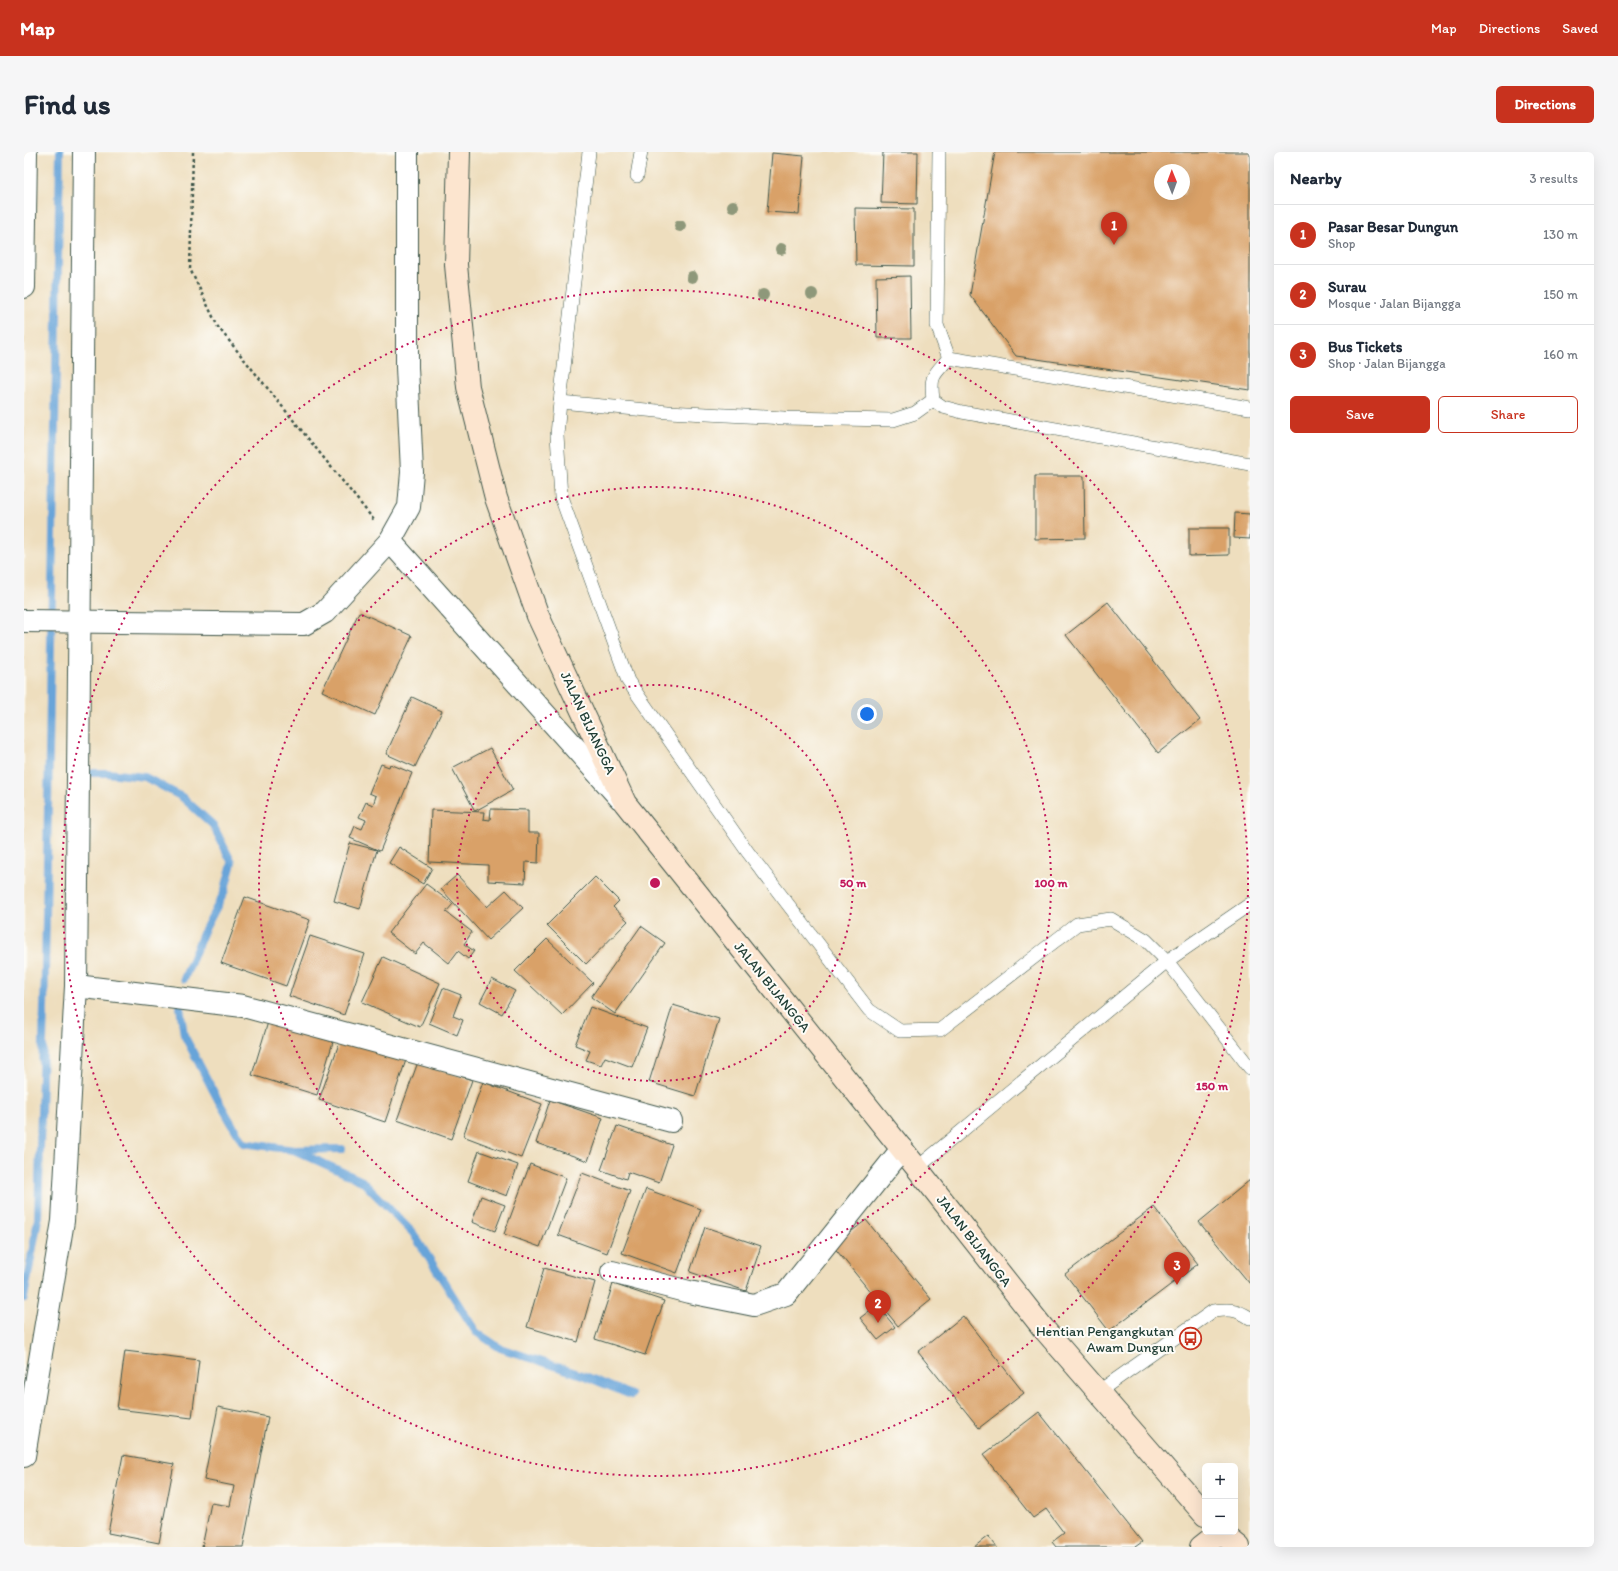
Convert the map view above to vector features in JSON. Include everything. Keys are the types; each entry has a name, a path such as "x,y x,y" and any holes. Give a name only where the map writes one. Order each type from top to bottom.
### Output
{"main road":[{"name":"JALAN BIJANGGA","path":"459,152 456,265 468,387 496,498 538,616 625,803 1043,1328 1202,1512"},
{"path":"1201,1547 1216,1535"},
{"path":"1224,1535 1239,1547"}],"street":[{"path":"24,287 26,152"},
{"path":"24,1456 63,1221 76,986 71,621 84,152"},
{"path":"26,621 304,624 325,612 390,541 409,507 412,472 407,367 407,152"},
{"path":"390,541 625,803"},
{"path":"76,986 243,1006 671,1121"},
{"path":"612,1272 689,1292 754,1305 786,1294 902,1149"}],"lane":[{"path":"590,152 560,402 558,435 561,497 628,681 747,851 869,1010 900,1031 940,1030 1077,924 1111,919 1146,940 1166,961 1250,1068"},
{"path":"637,176 641,152"},
{"path":"939,152 937,326 949,358"},
{"path":"949,358 932,376 931,384 933,400 943,407 962,412 1250,464"},
{"path":"949,358 1250,408"},
{"path":"560,402 668,412 784,418 893,420 915,413 933,400"},
{"path":"917,1168 1166,961 1250,904"},
{"path":"1098,1392 1213,1311 1227,1309 1240,1311 1250,1318"}],"path":[{"path":"193,152 190,268 214,320 218,327 390,541"}],"building":[{"path":"883,152 918,152 917,204 881,203"},
{"path":"995,152 1250,152 1250,390 1016,356 970,295"},
{"path":"772,153 804,156 799,214 767,212"},
{"path":"855,208 914,209 914,266 856,265"},
{"path":"910,276 911,338 877,338 876,277"},
{"path":"1035,476 1084,476 1085,538 1035,539"},
{"path":"1235,513 1250,514 1250,539 1234,538"},
{"path":"1189,528 1229,528 1229,555 1189,556"},
{"path":"1108,602 1200,720 1158,753 1066,635"},
{"path":"359,612 412,636 375,715 322,691"},
{"path":"412,697 442,711 415,767 386,754"},
{"path":"490,748 513,790 475,811 452,768"},
{"path":"381,764 389,767 390,764 412,773 380,851 350,838 355,826 362,829 366,820 359,817 366,802 373,805 376,796 369,793"},
{"path":"491,809 528,810 528,833 539,833 538,863 526,862 525,883 488,881 488,865 429,862 431,810 484,812 483,819 490,820"},
{"path":"350,843 377,850 360,909 334,901"},
{"path":"399,847 432,868 423,884 389,863"},
{"path":"457,875 487,907 506,890 523,908 488,940 441,889"},
{"path":"595,877 619,901 613,907 628,921 586,964 547,925"},
{"path":"426,884 453,904 446,912 472,932 464,944 474,951 468,959 458,951 449,963 424,943 415,954 388,933"},
{"path":"245,897 310,920 286,986 221,963"},
{"path":"641,926 665,943 615,1014 591,997"},
{"path":"310,936 365,954 344,1015 289,996"},
{"path":"547,939 593,983 562,1015 515,971"},
{"path":"383,957 440,983 420,1027 362,1002"},
{"path":"492,979 515,991 502,1014 480,1002"},
{"path":"443,988 461,995 453,1016 463,1020 457,1035 429,1023"},
{"path":"673,1005 719,1019 695,1096 649,1082"},
{"path":"590,1007 647,1028 632,1067 605,1057 601,1065 586,1060 590,1051 575,1045"},
{"path":"268,1022 333,1042 317,1095 252,1075"},
{"path":"341,1038 406,1060 385,1122 319,1100"},
{"path":"418,1062 472,1080 451,1139 397,1120"},
{"path":"483,1082 542,1104 521,1158 463,1136"},
{"path":"550,1100 603,1118 588,1161 536,1143"},
{"path":"617,1126 672,1145 659,1183 628,1172 626,1179 601,1170"},
{"path":"479,1151 518,1165 507,1196 468,1181"},
{"path":"530,1164 566,1178 540,1247 504,1234"},
{"path":"582,1173 630,1191 607,1253 558,1235"},
{"path":"1250,1180 1250,1284 1199,1222"},
{"path":"646,1189 701,1209 677,1273 622,1253"},
{"path":"481,1196 505,1205 495,1231 472,1222"},
{"path":"1154,1207 1198,1264 1109,1331 1065,1274"},
{"path":"866,1220 931,1299 898,1326 833,1246"},
{"path":"705,1227 761,1246 746,1291 690,1272"},
{"path":"544,1268 595,1282 578,1342 527,1327"},
{"path":"613,1284 664,1301 645,1355 595,1339"},
{"path":"877,1305 895,1327 878,1340 860,1318"},
{"path":"963,1316 1024,1393 979,1428 918,1352"},
{"path":"125,1351 199,1360 192,1418 117,1409"},
{"path":"218,1407 268,1417 243,1547 202,1547 211,1503 230,1506 234,1486 204,1480"},
{"path":"1039,1412 1142,1542 1135,1547 1056,1547 1052,1542 1064,1533 1046,1509 1033,1518 983,1455"},
{"path":"123,1455 174,1464 159,1543 108,1533"},
{"path":"988,1536 997,1547 974,1547"}],"waterway":[{"path":"24,1298 38,1219 45,971 60,152"},
{"path":"87,773 107,773 145,777 182,797 213,825 232,863 224,893 204,931 184,979"},
{"path":"180,1007 184,1035 218,1100 243,1143 294,1150 342,1149"},
{"path":"294,1150 362,1181 413,1233 476,1332 500,1348 585,1376 631,1395"}],"place":[{"name":"Pasar Besar Dungun","path":"1114,245"},
{"name":"Bus Tickets","path":"1177,1285"},
{"name":"Surau","path":"878,1323"},
{"name":"Hentian Pengangkutan Awam Dungun","path":"1190,1339"}]}
